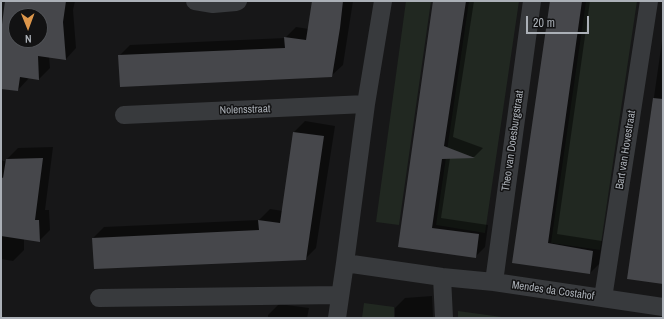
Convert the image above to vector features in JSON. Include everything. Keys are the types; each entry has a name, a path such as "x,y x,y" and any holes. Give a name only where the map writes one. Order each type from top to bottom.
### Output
{"street":[{"path":"195,1 213,4 238,1"},
{"path":"337,318 366,104 383,1"},
{"name":"Theo van Doesburgstraat","path":"494,282 532,1"},
{"name":"Bart van Hovestraat","path":"603,298 649,1"},
{"name":"Nolensstraat","path":"124,115 366,104"},
{"name":"Mendes da Costahof","path":"345,263 442,277 494,282 663,307"},
{"path":"442,277 444,318"},
{"path":"99,298 340,295"}],"shaded area":[{"path":"406,1 431,1 399,225 376,222"},
{"path":"469,1 519,1 485,233 436,225"},
{"path":"586,1 637,1 600,250 551,243"},
{"path":"364,303 394,307 394,318 362,318"},
{"path":"458,311 509,318 458,318"}],"building":[{"path":"5,1 66,1 63,22 66,60 38,56 39,80 20,77 18,91 1,89 1,32"},
{"path":"312,1 343,1 332,77 120,87 118,55 285,48 284,37 306,40"},
{"path":"433,1 466,1 444,146 475,158 442,159 432,228 479,234 476,258 398,247"},
{"path":"550,1 582,1 548,243 593,251 590,274 512,263"},
{"path":"653,98 663,99 663,284 627,279"},
{"path":"293,132 324,136 306,260 94,269 92,238 259,230 258,220 280,223"},
{"path":"43,158 35,220 39,220 40,242 1,236 1,177 3,178 6,159"}]}
